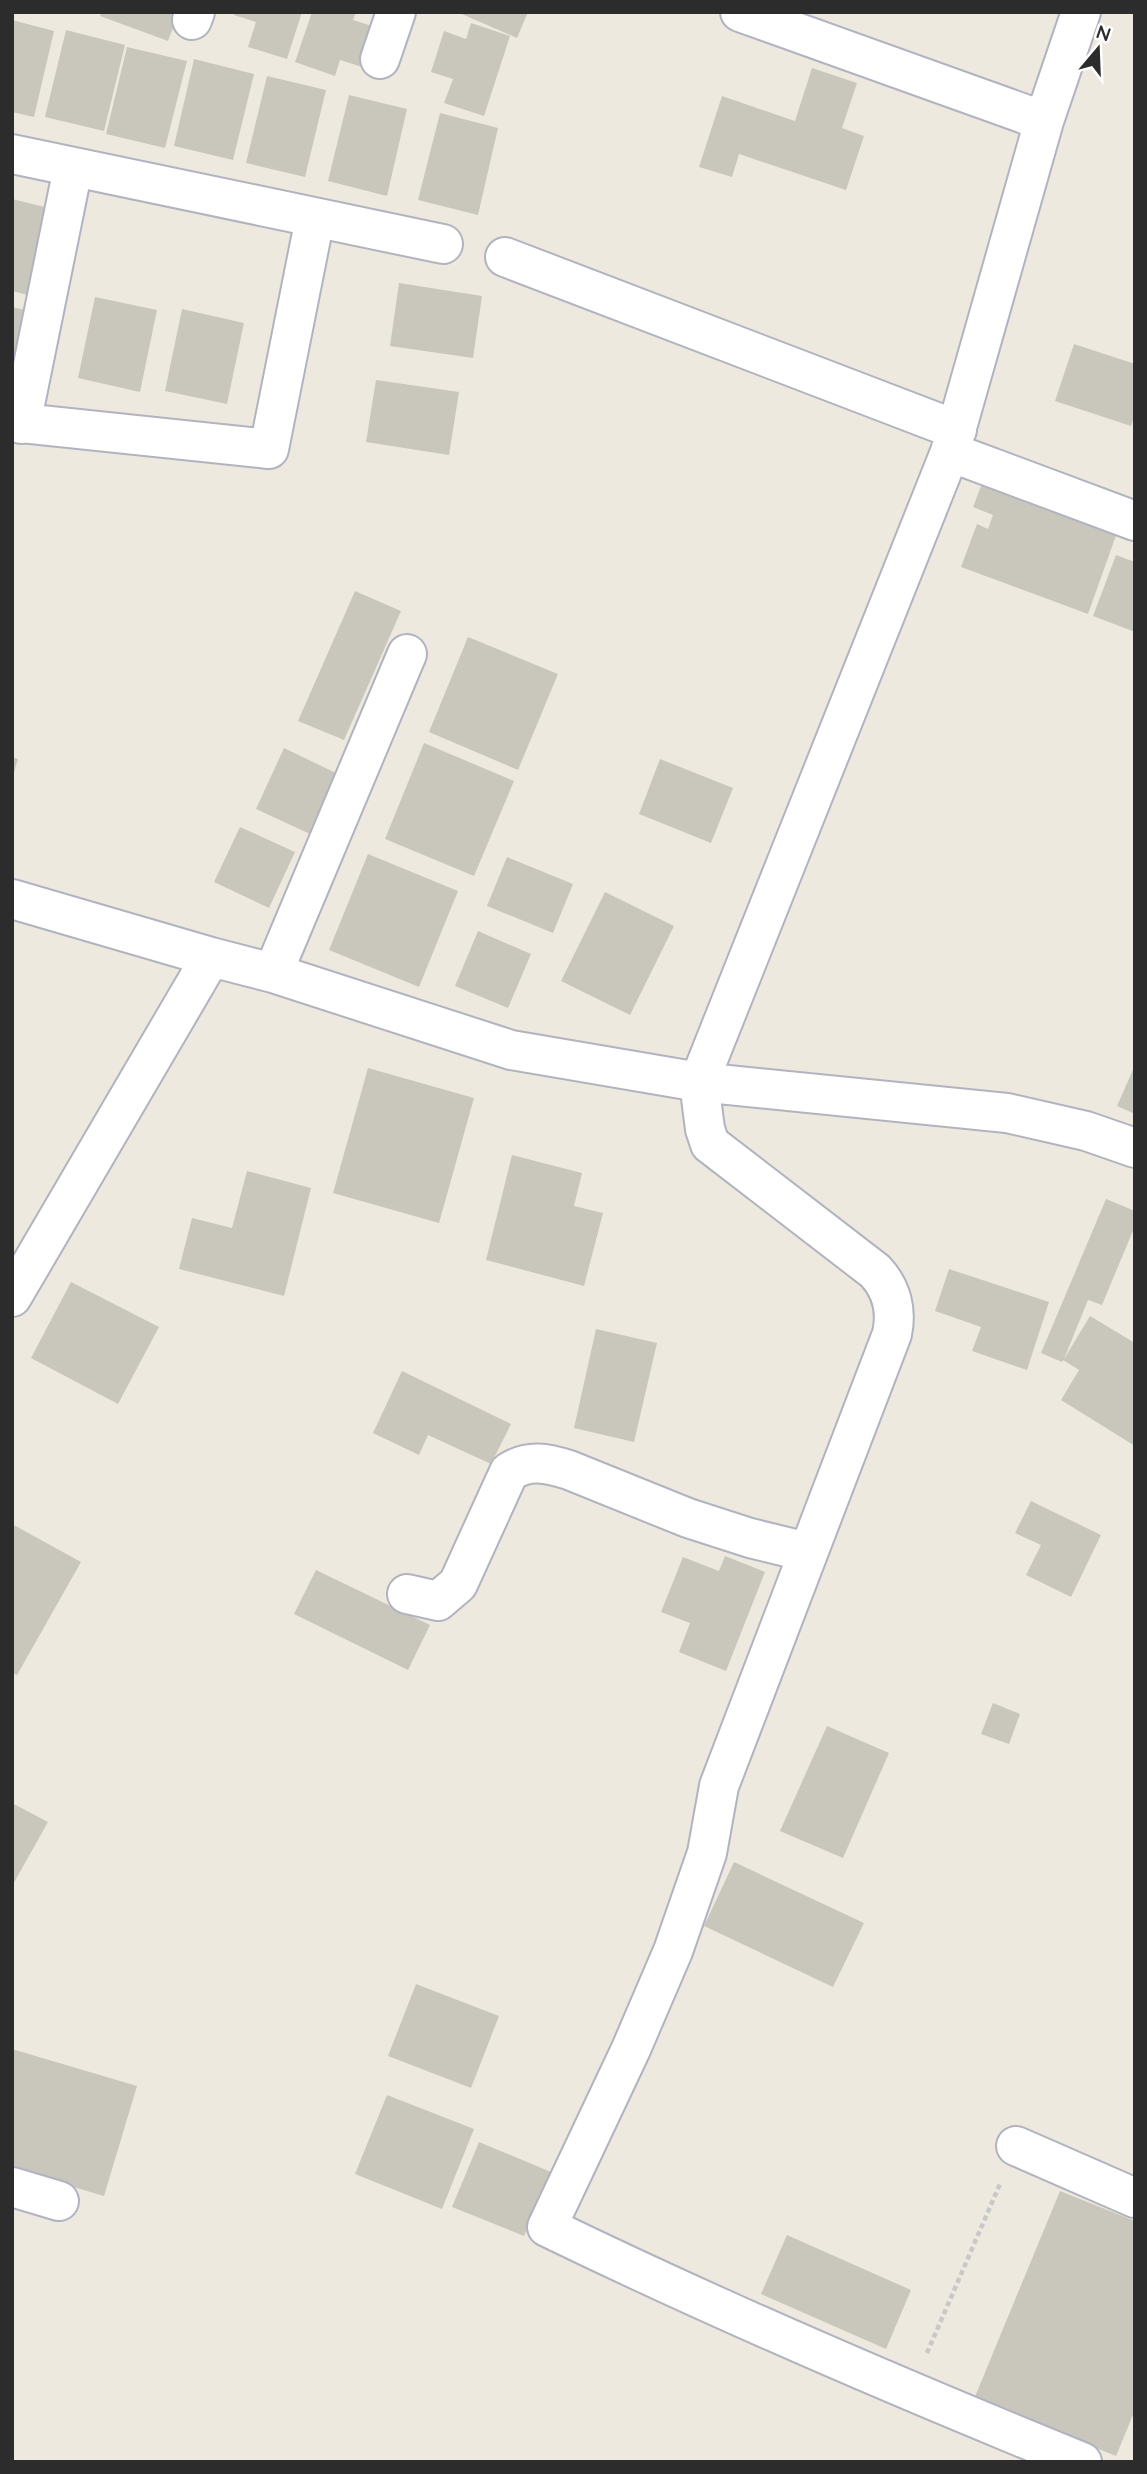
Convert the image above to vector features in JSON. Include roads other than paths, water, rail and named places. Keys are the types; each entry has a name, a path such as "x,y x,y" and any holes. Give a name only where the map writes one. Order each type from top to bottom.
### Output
{"street":[{"path":"380,59 396,12"},
{"path":"740,12 1044,121"},
{"path":"1081,12 1044,121 954,441 699,1082 705,1129 710,1144 875,1271 887,1286 892,1301 892,1334 719,1786 707,1853 673,1951 631,2049 547,2227 910,2392 1082,2462"},
{"path":"12,154 443,244"},
{"path":"73,168 17,423 269,449 315,218"},
{"path":"505,257 954,441 1135,522"},
{"path":"273,973 407,654"},
{"path":"12,899 273,973 511,1050 699,1082 1007,1113 1086,1131 1135,1148"},
{"path":"12,1297 211,957"},
{"path":"407,1594 438,1601 458,1584 509,1472 521,1465 536,1462 569,1470 718,1528 807,1552"},
{"path":"1016,2146 1135,2198"},
{"path":"12,2186 59,2201"}]}
